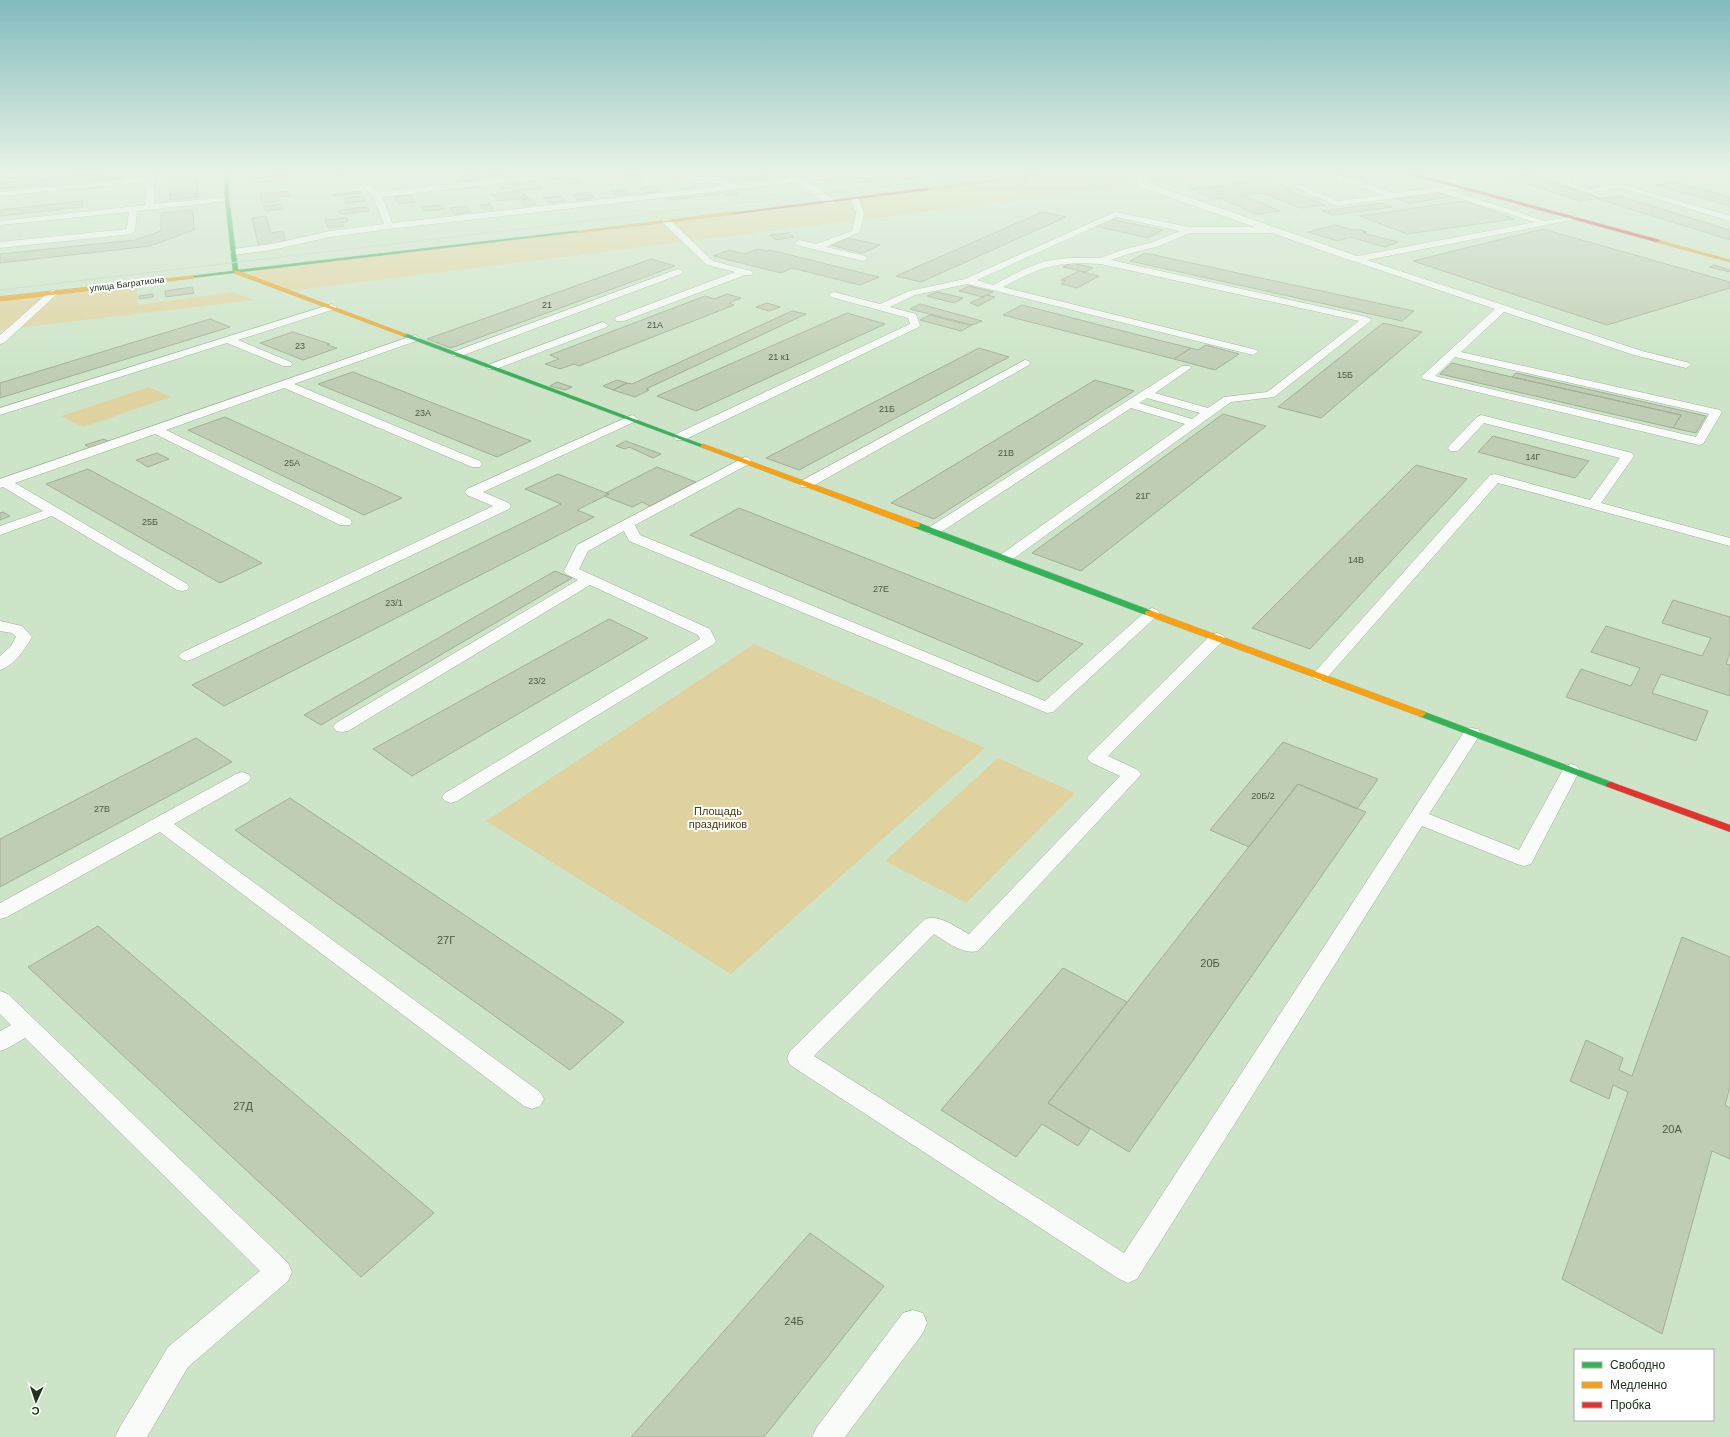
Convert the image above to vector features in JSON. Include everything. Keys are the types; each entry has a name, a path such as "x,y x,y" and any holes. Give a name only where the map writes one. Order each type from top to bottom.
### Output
{"street":[{"path":"232,239 236,272 1730,829"},
{"name":"улица Багратиона","path":"0,298 514,239"},
{"path":"1298,239 1356,259"},
{"path":"1654,239 1727,258"}],"lane":[{"path":"0,245 56,239"},
{"path":"233,252 272,247 307,239"},
{"path":"620,319 747,273 710,263 685,239"},
{"path":"817,247 838,239"},
{"path":"880,308 912,293 968,281 1060,239"},
{"path":"1101,261 1124,252 1156,244 1168,239"},
{"path":"1356,259 1460,239"},
{"path":"799,243 863,258"},
{"path":"1356,259 1638,353 1686,365"},
{"path":"994,288 1024,272 1048,263 1101,261 1367,320 1270,395 1228,399 1005,558"},
{"path":"457,354 678,272"},
{"path":"968,281 1253,352"},
{"path":"0,341 53,292"},
{"path":"680,437 915,326 912,316 834,295"},
{"path":"0,412 332,307"},
{"path":"1453,353 1716,412 1699,441 1428,376 1453,353 1502,308"},
{"path":"492,367 604,325"},
{"path":"2,483 415,338"},
{"path":"228,340 287,364"},
{"path":"806,484 1025,363"},
{"path":"933,531 1186,368"},
{"path":"284,384 476,464"},
{"path":"1145,394 1209,412"},
{"path":"1129,404 1194,423"},
{"path":"187,656 504,506 472,492 632,419"},
{"path":"1454,448 1482,419 1628,456 1594,505"},
{"path":"155,429 345,522"},
{"path":"451,797 708,641 705,632 571,571 582,548 745,461"},
{"path":"1320,676 1495,478 1730,542"},
{"path":"2,483 54,511 182,587"},
{"path":"0,531 54,511"},
{"path":"628,524 634,538 1047,708 1152,613"},
{"path":"342,727 590,579"},
{"path":"0,626 17,629 24,637 18,648 0,665"},
{"path":"1217,638 1096,758 1132,774 970,945 932,924 798,1058 1128,1270 1472,733"},
{"path":"1418,817 1524,859 1571,770"},
{"path":"0,912 242,778"},
{"path":"161,823 532,1099"},
{"path":"0,1000 279,1272 178,1357 130,1437"},
{"path":"0,1042 27,1026"},
{"path":"826,1437 913,1323"}],"green space":[{"path":"517,239 706,239 280,292 249,274 263,269"},
{"path":"136,285 138,305 233,292 254,300 0,330 0,301"},
{"path":"149,387 171,397 83,427 61,416"},
{"name":"Площадь праздников","path":"754,644 985,748 731,974 486,821"},
{"path":"998,758 1075,793 966,903 885,861"}],"building":[{"path":"169,239 150,246 0,263 0,254 135,240"},
{"path":"257,239 285,239 286,242 259,247"},
{"path":"845,239 853,239 880,245 862,253 830,245"},
{"path":"980,239 1017,239 921,282 896,276"},
{"path":"1332,239 1344,239 1338,241"},
{"path":"1357,239 1387,239 1398,242 1385,247"},
{"path":"1502,239 1578,239 1730,282 1730,288 1607,325 1413,261"},
{"path":"758,249 766,251 770,250 879,277 860,285 792,268 781,273 713,256 729,250 744,254"},
{"path":"1145,253 1414,311 1402,321 1130,261"},
{"path":"651,259 675,266 451,348 427,339"},
{"path":"1072,263 1093,268 1085,272 1063,267"},
{"path":"1714,265 1730,270 1730,272 1709,267"},
{"path":"1079,271 1099,276 1077,288 1061,284 1066,281 1061,280"},
{"path":"969,286 993,292 983,297 959,291"},
{"path":"192,287 194,293 166,297 165,291"},
{"path":"937,292 963,298 954,303 927,296"},
{"path":"153,294 153,297 139,299 139,296"},
{"path":"727,294 741,298 729,303 734,305 579,366 574,364 560,369 545,364 559,359 550,355 705,296 714,299"},
{"path":"987,295 995,297 978,306 970,303"},
{"path":"767,303 780,307 769,311 756,307"},
{"path":"920,304 982,321 972,325 910,309"},
{"path":"1022,305 1191,348 1174,359 1003,315"},
{"path":"792,311 806,314 646,389 649,390 635,397 613,390 627,383 632,384"},
{"path":"847,313 885,324 696,411 657,396"},
{"path":"930,315 972,325 961,331 920,320"},
{"path":"210,319 230,327 0,398 0,383"},
{"path":"1383,323 1422,332 1321,418 1278,407"},
{"path":"293,332 330,344 327,345 337,348 303,360 260,343"},
{"path":"1206,345 1239,354 1215,370 1174,359 1191,348 1198,350"},
{"path":"979,348 1009,357 799,470 766,458"},
{"path":"1452,363 1681,415 1673,428 1440,374"},
{"path":"353,372 531,441 497,457 318,384"},
{"path":"1516,373 1706,416 1696,433 1673,428 1681,415 1512,377"},
{"path":"617,380 627,383 613,390 603,386"},
{"path":"1095,380 1134,391 934,519 891,503"},
{"path":"557,382 572,387 565,390 550,386"},
{"path":"1223,414 1266,426 1081,571 1032,553"},
{"path":"225,417 402,498 364,515 188,430"},
{"path":"1493,436 1589,461 1575,478 1478,452"},
{"path":"104,439 110,442 92,449 85,445"},
{"path":"626,441 661,454 653,458 629,447 625,449 616,446"},
{"path":"157,453 169,459 148,467 136,460"},
{"path":"1416,465 1467,479 1310,649 1252,628"},
{"path":"657,467 696,482 650,506 642,502 632,507 604,496 609,494 606,493"},
{"path":"88,469 262,563 220,583 46,484"},
{"path":"558,474 609,494 577,510 594,517 224,706 192,685 561,504 525,489"},
{"path":"739,508 1083,644 1038,682 690,535"},
{"path":"3,512 10,516 0,520 0,513"},
{"path":"555,571 572,578 321,725 304,715"},
{"path":"1673,600 1730,617 1730,653 1726,664 1730,665 1730,696 1661,674 1652,693 1708,711 1696,741 1566,697 1581,669 1631,686 1640,668 1591,652 1606,626 1702,656 1711,638 1662,623"},
{"path":"609,619 648,638 412,776 373,749"},
{"path":"196,738 232,762 0,887 0,839"},
{"path":"1283,742 1378,779 1357,809 1298,784 1249,847 1210,830"},
{"path":"1298,784 1366,812 1129,1152 1048,1103"},
{"path":"290,798 624,1022 570,1070 235,830"},
{"path":"98,926 434,1213 361,1277 28,967"},
{"path":"1682,937 1730,957 1730,1087 1725,1105 1730,1108 1730,1159 1712,1151 1662,1334 1562,1279 1628,1092 1613,1085 1609,1099 1570,1081 1586,1040 1623,1058 1619,1070 1632,1076"},
{"path":"1063,968 1127,1002 1048,1103 1090,1129 1078,1146 1042,1124 1016,1157 941,1110"},
{"path":"810,1233 884,1286 764,1437 631,1437"}],"tram line":[{"path":"0,290 435,239"}],"traffic: fast":[{"path":"232,239 236,272"},
{"path":"192,277 516,239"},
{"path":"405,335 703,446"},
{"path":"916,525 1149,613"},
{"path":"1422,714 1611,785"}],"traffic: slow":[{"path":"1658,241 1730,261"},
{"path":"236,272 405,335"},
{"path":"0,299 192,277"},
{"path":"703,446 916,525"},
{"path":"1149,613 1422,714"}],"traffic: jam":[{"path":"1651,239 1658,241"},
{"path":"1611,785 1730,829"}]}
